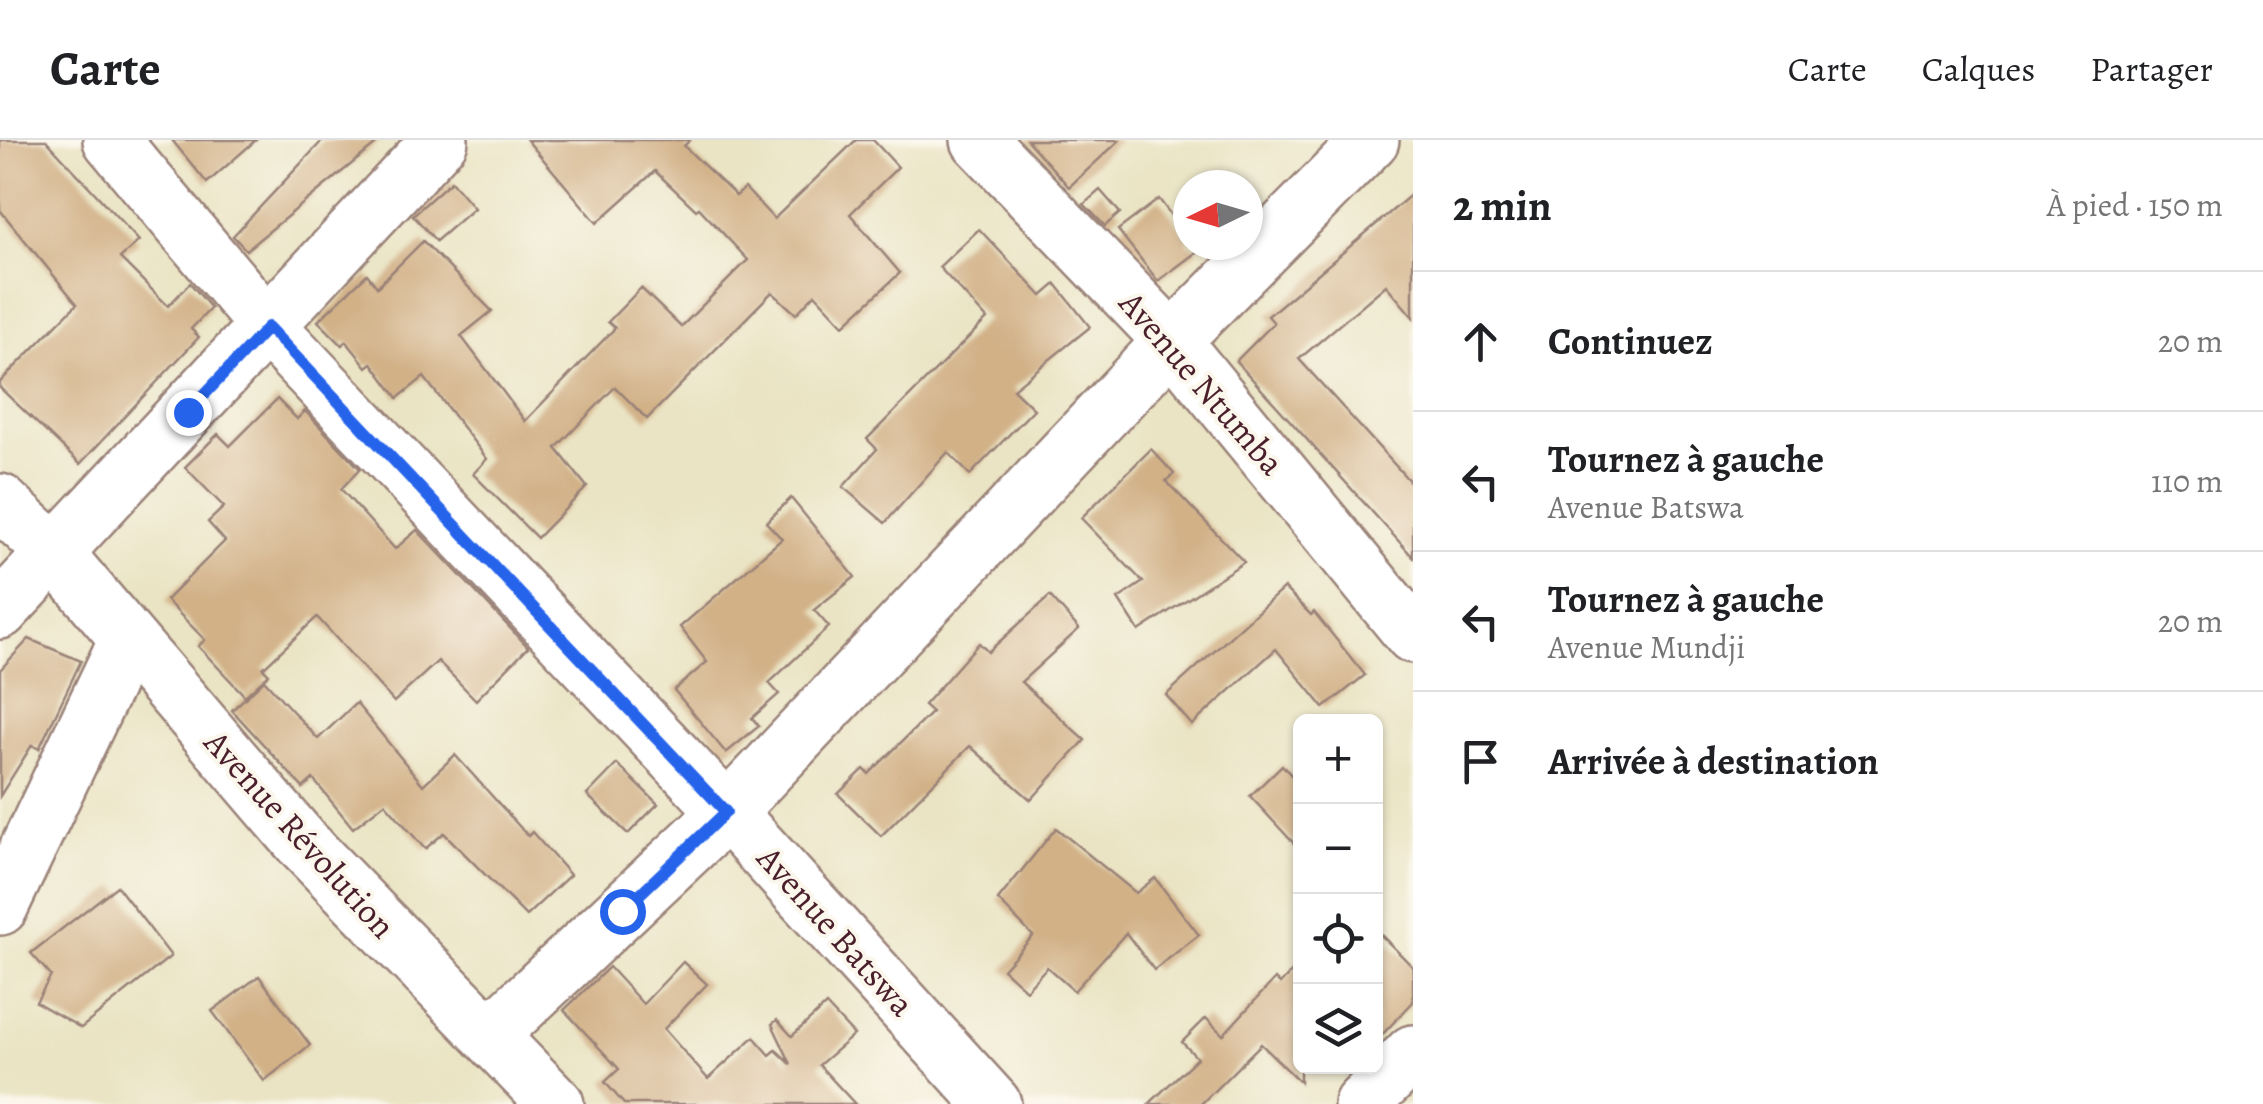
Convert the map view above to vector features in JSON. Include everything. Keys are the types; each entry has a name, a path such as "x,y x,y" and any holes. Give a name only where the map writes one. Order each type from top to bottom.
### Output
{"street":[{"name":"Avenue Batswa","path":"111,140 268,327 726,812 994,1104"},
{"path":"0,611 440,140"},
{"name":"Avenue Ntumba","path":"979,140 1172,341 1413,636"},
{"path":"490,1035 726,812 1172,341 1371,140"},
{"name":"Avenue Révolution","path":"0,502 54,553 304,845 556,1104"},
{"path":"0,907 127,640"},
{"path":"1362,1104 1413,1053"}],"building":[{"path":"0,140 46,140 139,241 120,258 168,306 190,283 211,308 191,329 199,337 80,464 0,388 0,382 77,304 0,210"},
{"path":"172,140 256,140 207,183"},
{"path":"323,140 381,140 246,250 233,236"},
{"path":"527,140 690,140 684,146 736,196 745,188 774,219 856,140 873,140 898,167 850,214 900,273 844,325 815,294 796,314 772,292 647,419 615,387 556,448 587,487 537,538 473,474 487,459 424,377 398,398 372,363 367,367 346,341 342,345 318,321 367,274 377,287 423,241 492,311 461,336 525,421 615,328 608,322 641,288 681,327 748,260 699,208 696,210 655,171 597,223"},
{"path":"1027,140 1120,140 1069,187"},
{"path":"451,181 474,208 436,241 413,215"},
{"path":"1100,190 1120,213 1105,226 1084,204"},
{"path":"1413,193 1413,317 1386,285 1299,359 1413,485 1413,557 1236,361 1274,323 1268,316"},
{"path":"1159,199 1173,218 1173,260 1186,260 1158,281 1118,230"},
{"path":"979,229 1042,296 1056,284 1090,327 1013,389 1034,409 970,475 948,452 885,523 843,487 877,449 867,439 987,319 939,267"},
{"path":"277,399 297,419 305,411 360,469 341,489 395,549 417,530 528,647 476,700 438,661 394,702 317,617 263,668 269,674 245,696 198,646 205,640 166,600 225,541 208,522 224,507 185,467 218,434 230,446"},
{"path":"1151,449 1174,474 1166,481 1244,562 1139,631 1118,599 1143,582 1081,518"},
{"path":"791,498 855,577 814,610 829,627 769,683 779,694 752,718 759,726 726,753 674,690 707,662 680,627 782,539 766,522"},
{"path":"1284,588 1311,615 1314,612 1365,675 1324,708 1276,649 1192,725 1166,695"},
{"path":"1050,596 1079,629 1021,682 1085,740 1031,800 970,746 881,836 838,794 864,769 869,774 932,712 924,705 979,643 988,652"},
{"path":"29,639 81,661 39,749 32,745 0,796 0,670"},
{"path":"264,680 318,739 356,703 423,785 455,755 528,836 532,832 570,875 526,916 444,833 425,849 385,803 353,828 313,779 303,788 232,710"},
{"path":"617,764 658,804 628,834 587,795"},
{"path":"1282,765 1293,777 1293,842 1250,796"},
{"path":"1056,828 1136,893 1155,878 1199,935 1154,970 1126,933 1074,991 1047,967 1026,990 1003,969 1033,936 998,900"},
{"path":"117,886 171,956 81,1028 36,1002 51,976 31,953"},
{"path":"1383,937 1413,967 1413,1002 1383,1034"},
{"path":"683,962 707,984 664,1029 708,1079 754,1037 770,1055 776,1050 791,1064 772,1024 777,1020 792,1036 826,1005 854,1035 819,1065 855,1104 624,1104 605,1082 619,1069 564,1010 609,967 643,1004"},
{"path":"1293,970 1293,1074 1300,1074 1300,1082 1261,1044 1201,1104 1149,1104 1197,1058 1182,1042 1206,1018 1223,1035 1275,979 1280,984"},
{"path":"259,976 310,1045 264,1081 212,1011"}],"route":[{"path":"188,412 268,327 726,812 622,911"}]}
